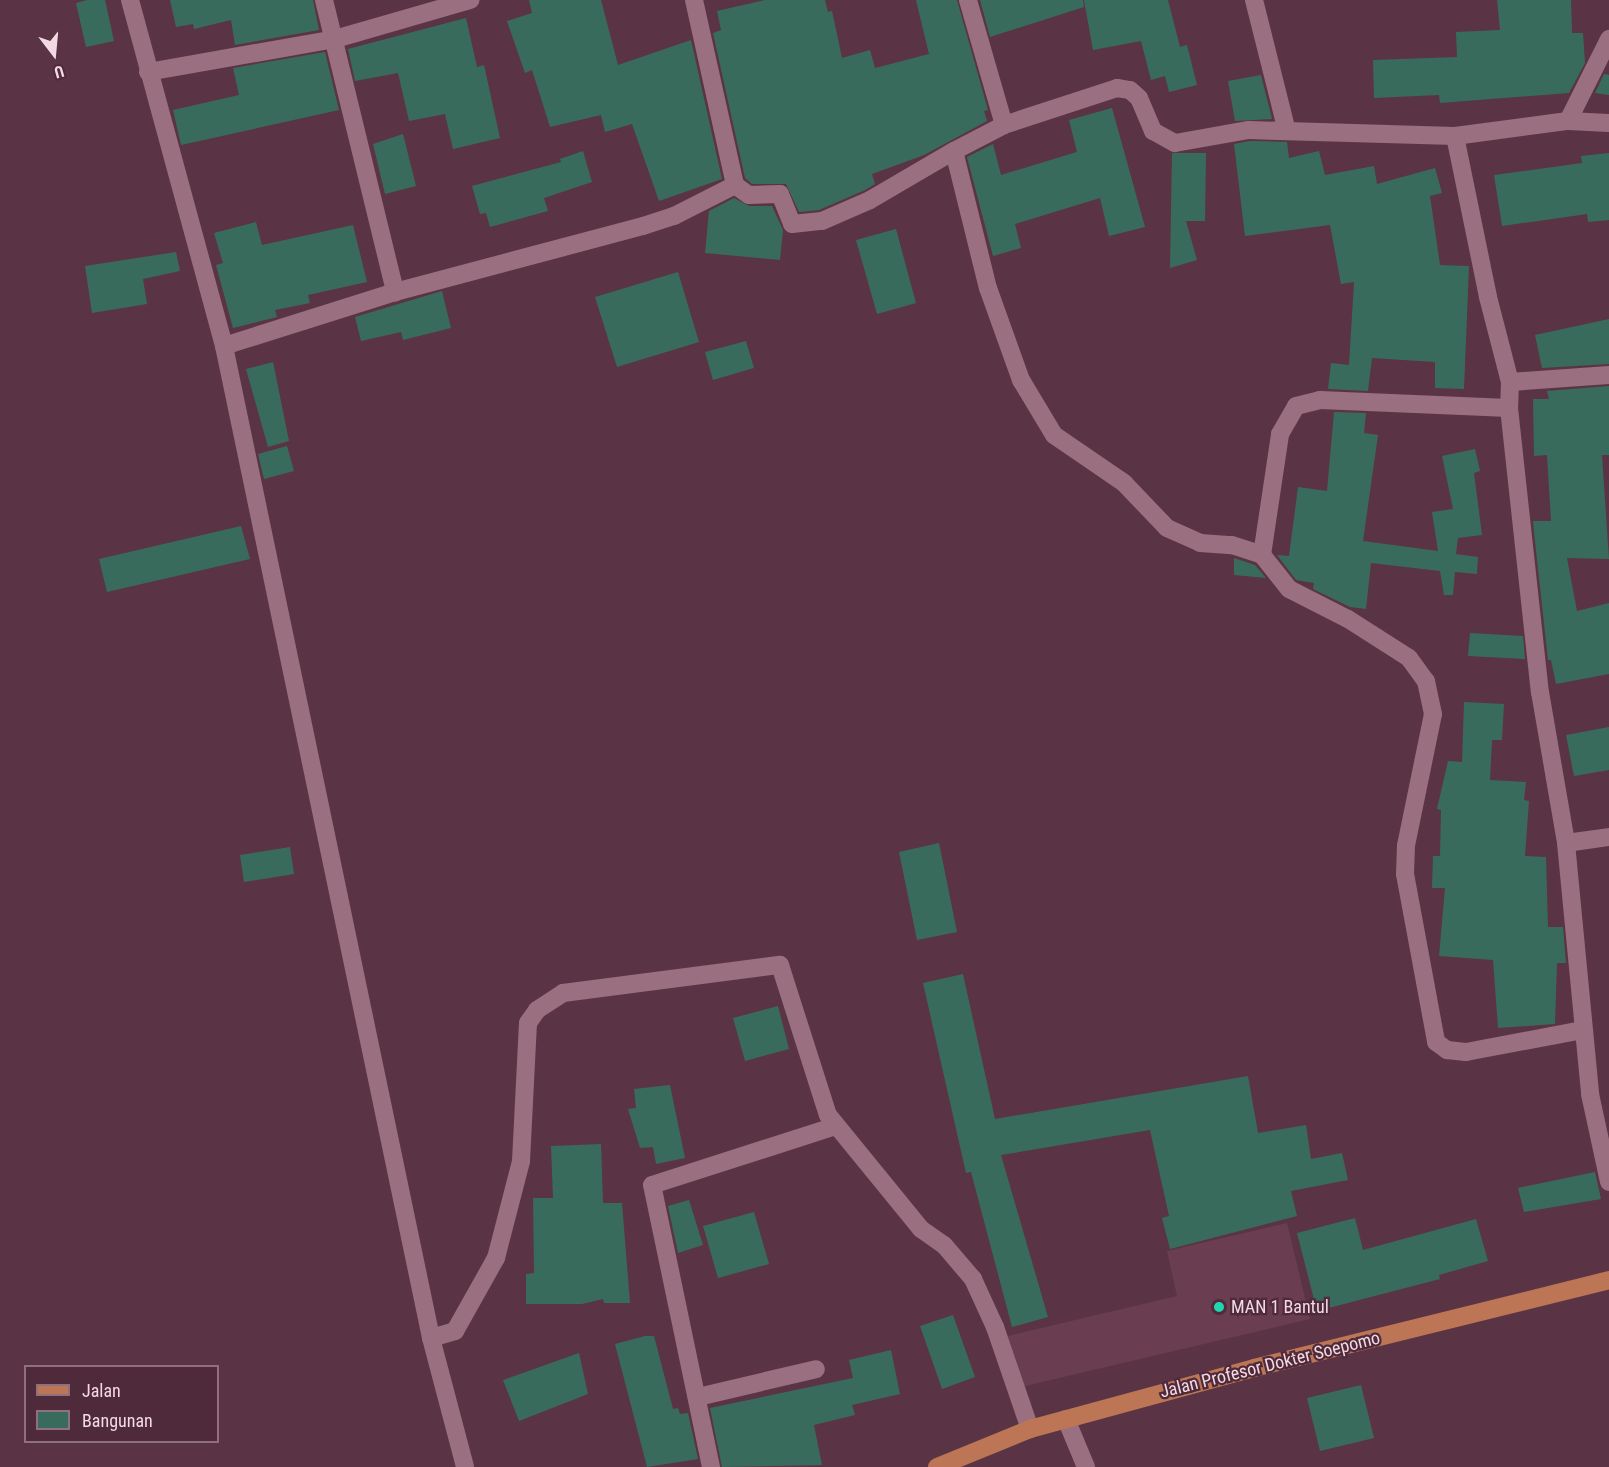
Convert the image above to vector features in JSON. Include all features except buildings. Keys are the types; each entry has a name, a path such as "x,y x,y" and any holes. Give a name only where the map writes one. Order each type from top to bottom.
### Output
{"main road":[{"name":"Jalan Profesor Dokter Soepomo","path":"937,1467 1030,1429 1254,1368 1609,1280"}],"street":[{"path":"130,0 224,346 431,1338 465,1467"},
{"path":"324,0 395,292"},
{"path":"148,72 335,39 470,0"},
{"path":"694,0 735,185 750,195 780,194 792,224 807,224 870,200 1004,125 1117,88 1130,90 1139,98 1153,131 1175,143 1249,130 1455,136 1568,121 1609,123"},
{"path":"968,0 1004,125"},
{"path":"1254,0 1287,131"},
{"path":"1568,121 1609,39"},
{"path":"1455,136 1488,297 1510,382 1509,408 1540,692 1566,843 1582,1029 1596,1136 1609,1182"},
{"path":"954,151 988,288 1021,380 1054,435 1124,483 1167,528 1200,543 1232,545 1262,555 1289,589 1348,619 1409,657 1419,668 1430,691 1432,727 1406,845 1405,874 1436,1042 1447,1050 1466,1052 1582,1029"},
{"path":"224,346 395,292 653,223 735,185"},
{"path":"1510,382 1609,375"},
{"path":"1262,555 1280,434 1296,406 1320,400 1509,408"},
{"path":"1566,843 1609,837"},
{"path":"431,1338 455,1331 496,1258 521,1161 528,1023 551,998 563,993 780,965 814,1080 836,1126 921,1229 944,1245 973,1279 995,1327 1030,1429"},
{"path":"711,1467 652,1185 836,1126"},
{"path":"698,1397 816,1369"},
{"path":"1066,1419 1086,1467"}],"shaded area":[{"name":"MAN 1 Bantul","path":"1287,1223 1310,1319 1021,1387 1008,1336 1177,1296 1167,1251"}],"place":[{"name":"MAN 1 Bantul","path":"1219,1307"}]}
